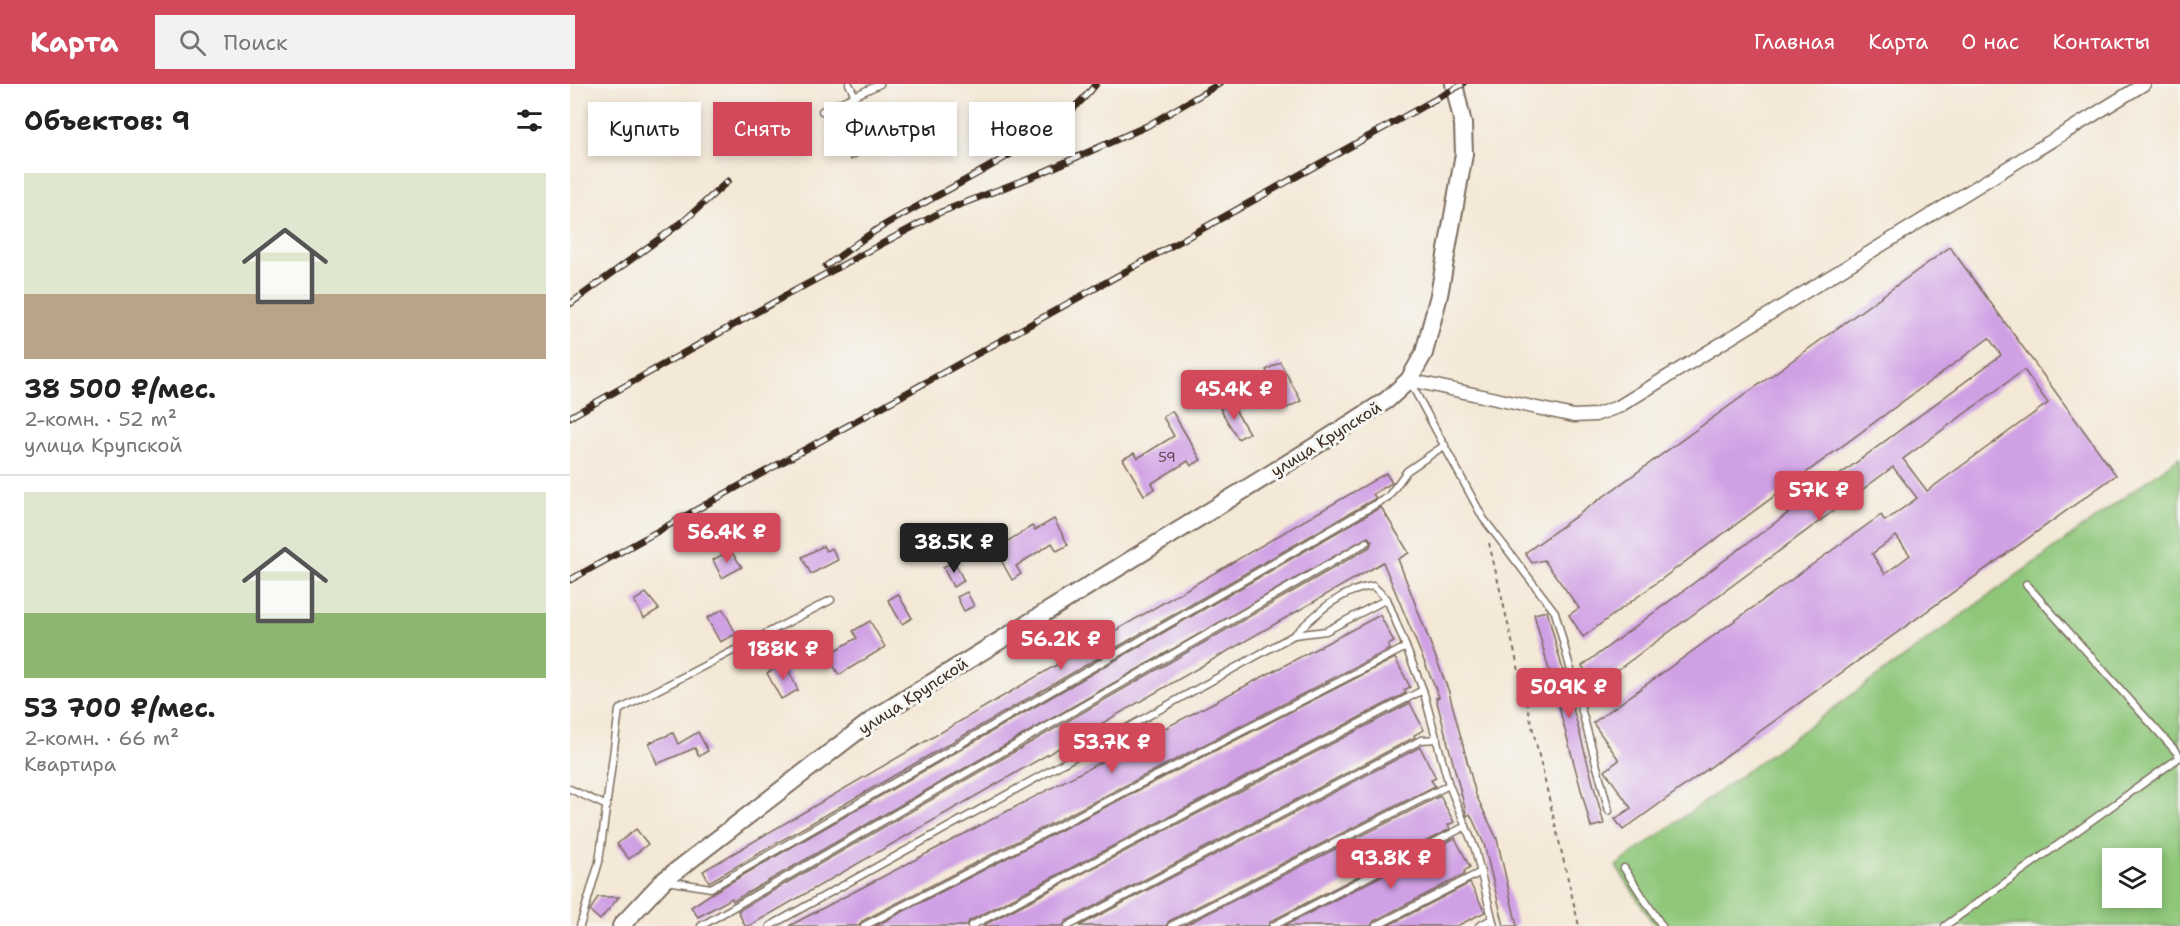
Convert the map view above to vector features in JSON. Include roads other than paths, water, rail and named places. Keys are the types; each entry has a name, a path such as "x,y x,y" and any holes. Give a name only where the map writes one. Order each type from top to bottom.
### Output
{"main road":[{"name":"улица Крупской","path":"621,926 663,881 876,717 1327,439 1387,400 1409,380 1424,353 1439,296 1464,154 1463,124 1455,86"}],"street":[{"path":"1409,380 1574,416 1595,415 1618,407 2144,84"}],"lane":[{"path":"849,84 854,94"},
{"path":"822,111 854,94 880,84"},
{"path":"1409,380 1483,518 1555,612 1609,811"},
{"path":"663,881 711,888 1388,497 1407,471 1444,445"},
{"path":"701,926 1367,542"},
{"path":"1945,926 2180,757 2026,584"},
{"path":"770,926 1294,635 1325,606 1356,588 1373,586 1387,599 1423,690 1449,785 1466,826 1481,872 1493,923 1479,926"},
{"path":"1294,635 1326,631 1387,599"},
{"path":"580,926 599,862 619,710 831,600"},
{"path":"864,926 1406,647"},
{"path":"971,926 1423,690"},
{"path":"1068,926 1421,740 1437,739"},
{"path":"1171,926 1449,785"},
{"path":"570,789 607,806"},
{"path":"1273,926 1466,826"},
{"path":"1624,868 1662,926"},
{"path":"1376,926 1481,872"}],"railway":[{"path":"826,266 878,229 1024,146 1076,106 1096,84"},
{"path":"570,417 785,296 941,212 1039,174 1147,126 1219,84"},
{"path":"570,580 1463,84"},
{"path":"570,304 685,220 728,181"}]}
